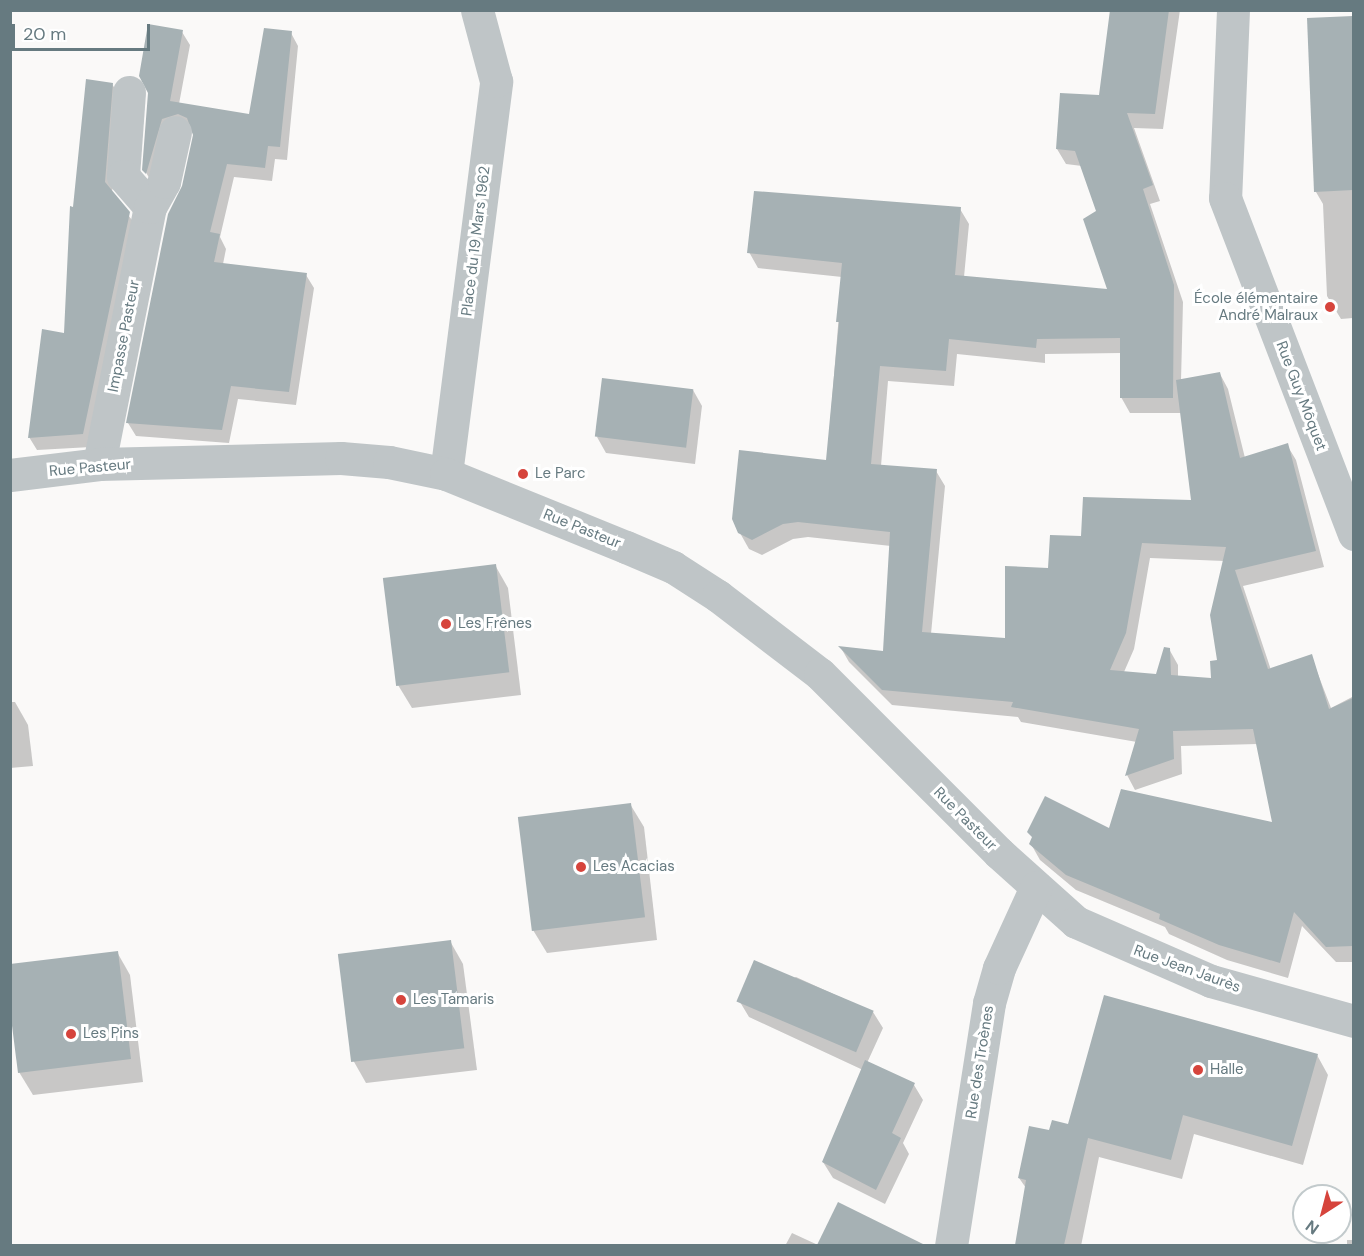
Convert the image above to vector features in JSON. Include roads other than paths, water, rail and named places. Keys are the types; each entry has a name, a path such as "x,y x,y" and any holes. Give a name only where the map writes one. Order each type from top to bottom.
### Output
{"street":[{"name":"Place du 19 Mars 1962","path":"446,474 496,81 477,10"},
{"name":"Rue Guy Môquet","path":"1233,10 1225,198 1353,534"},
{"path":"129,92 123,176 150,207"},
{"name":"Impasse Pasteur","path":"99,464 150,207 164,182 176,132"},
{"name":"Rue Pasteur","path":"10,475 99,464 341,458 389,462 446,474 663,563 718,596 820,674 1036,887"},
{"name":"Rue Jean Jaurès","path":"1036,887 1076,922 1146,956 1211,981 1353,1021"},
{"name":"Rue des Troènes","path":"951,1245 989,1003 999,968 1036,887"}],"place":[{"name":"École élémentaire André Malraux","path":"1330,307"},
{"name":"Le Parc","path":"523,474"},
{"name":"Les Frênes","path":"446,624"},
{"name":"Les Acacias","path":"581,867"},
{"name":"Les Tamaris","path":"401,1000"},
{"name":"Les Pins","path":"71,1034"},
{"name":"Halle","path":"1198,1070"}]}
